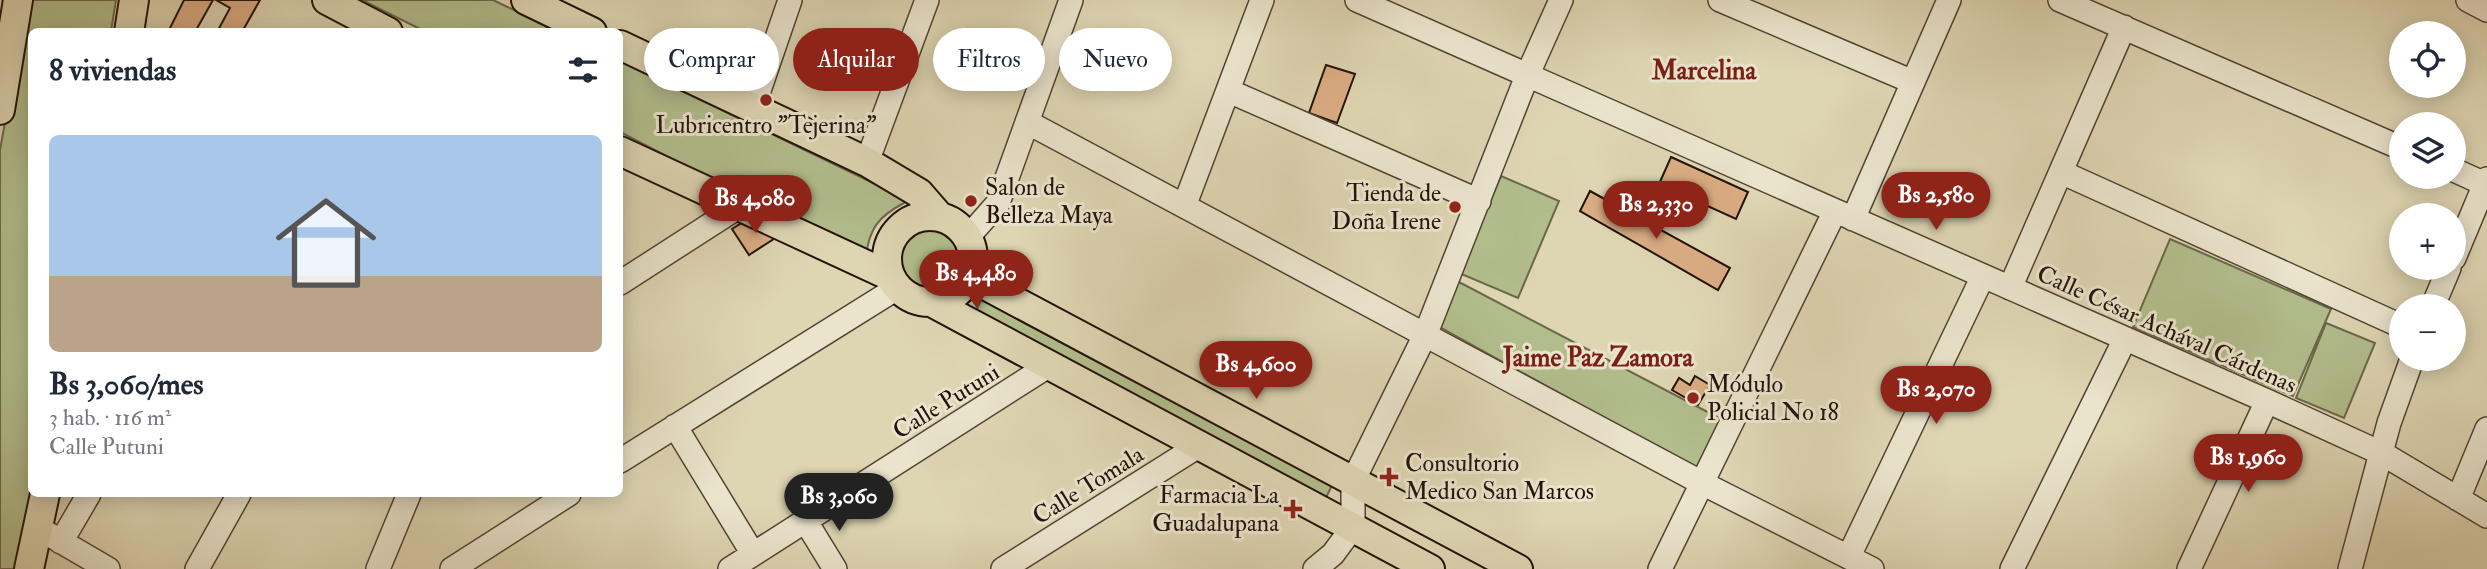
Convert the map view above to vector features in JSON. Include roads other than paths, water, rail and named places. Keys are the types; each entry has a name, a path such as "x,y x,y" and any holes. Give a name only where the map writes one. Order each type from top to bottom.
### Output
{"main road":[{"path":"0,110 18,0"},
{"path":"130,28 134,0"},
{"path":"327,0 380,28"},
{"path":"526,0 584,28"},
{"path":"623,46 867,162 919,193 939,216 960,228 968,237 974,257 970,277 955,295 933,303"},
{"path":"623,152 894,282 910,298 933,303 1430,569"},
{"path":"894,282 888,250 901,226 912,219 939,216"},
{"path":"970,277 1518,569"},
{"path":"29,569 50,535 45,497"}],"street":[{"path":"753,108 790,0"},
{"path":"867,162 927,0"},
{"path":"968,237 998,204 1071,0"},
{"path":"1185,204 1262,0"},
{"name":"Calle César Achával Cárdenas","path":"1357,0 2267,401 2382,454 2487,516"},
{"path":"1315,569 1333,554 1353,527 1353,481 1426,334 1527,76 1560,0"},
{"path":"1720,0 1913,82"},
{"path":"1660,569 1702,482 1913,82 1949,0"},
{"path":"2060,0 2389,143"},
{"path":"2468,0 2487,10"},
{"path":"2010,288 2124,27"},
{"path":"1229,91 1479,201"},
{"path":"1027,122 1702,482 1872,569"},
{"path":"2061,172 2389,321"},
{"path":"2466,175 2486,183 2466,230"},
{"path":"623,281 738,207"},
{"path":"1849,556 1983,276"},
{"path":"623,459 894,282"},
{"path":"2012,569 2125,339"},
{"name":"Calle Putuni","path":"730,569 1048,366"},
{"path":"2350,569 2389,422 2408,371"},
{"path":"2189,569 2267,401"},
{"path":"675,426 753,554"},
{"path":"2458,499 2487,429"},
{"name":"Calle Tomala","path":"1003,569 1200,445"},
{"path":"86,497 50,535 108,569"},
{"path":"197,569 237,497"},
{"path":"377,569 408,497"},
{"path":"452,569 564,497"},
{"path":"805,520 835,569"}],"place":[{"name":"Lubricentro \"Tejerina\"","path":"766,100"},
{"name":"Salon de Belleza Maya","path":"971,201"},
{"name":"Tienda de Doña Irene","path":"1455,207"},
{"name":"Módulo Policial No 18","path":"1693,398"},
{"name":"Consultorio Medico San Marcos","path":"1389,477"},
{"name":"Farmacia La Guadalupana","path":"1293,509"}],"district":[{"name":"Marcelina","path":"1704,70"},
{"name":"Jaime Paz Zamora","path":"1598,357"}]}
